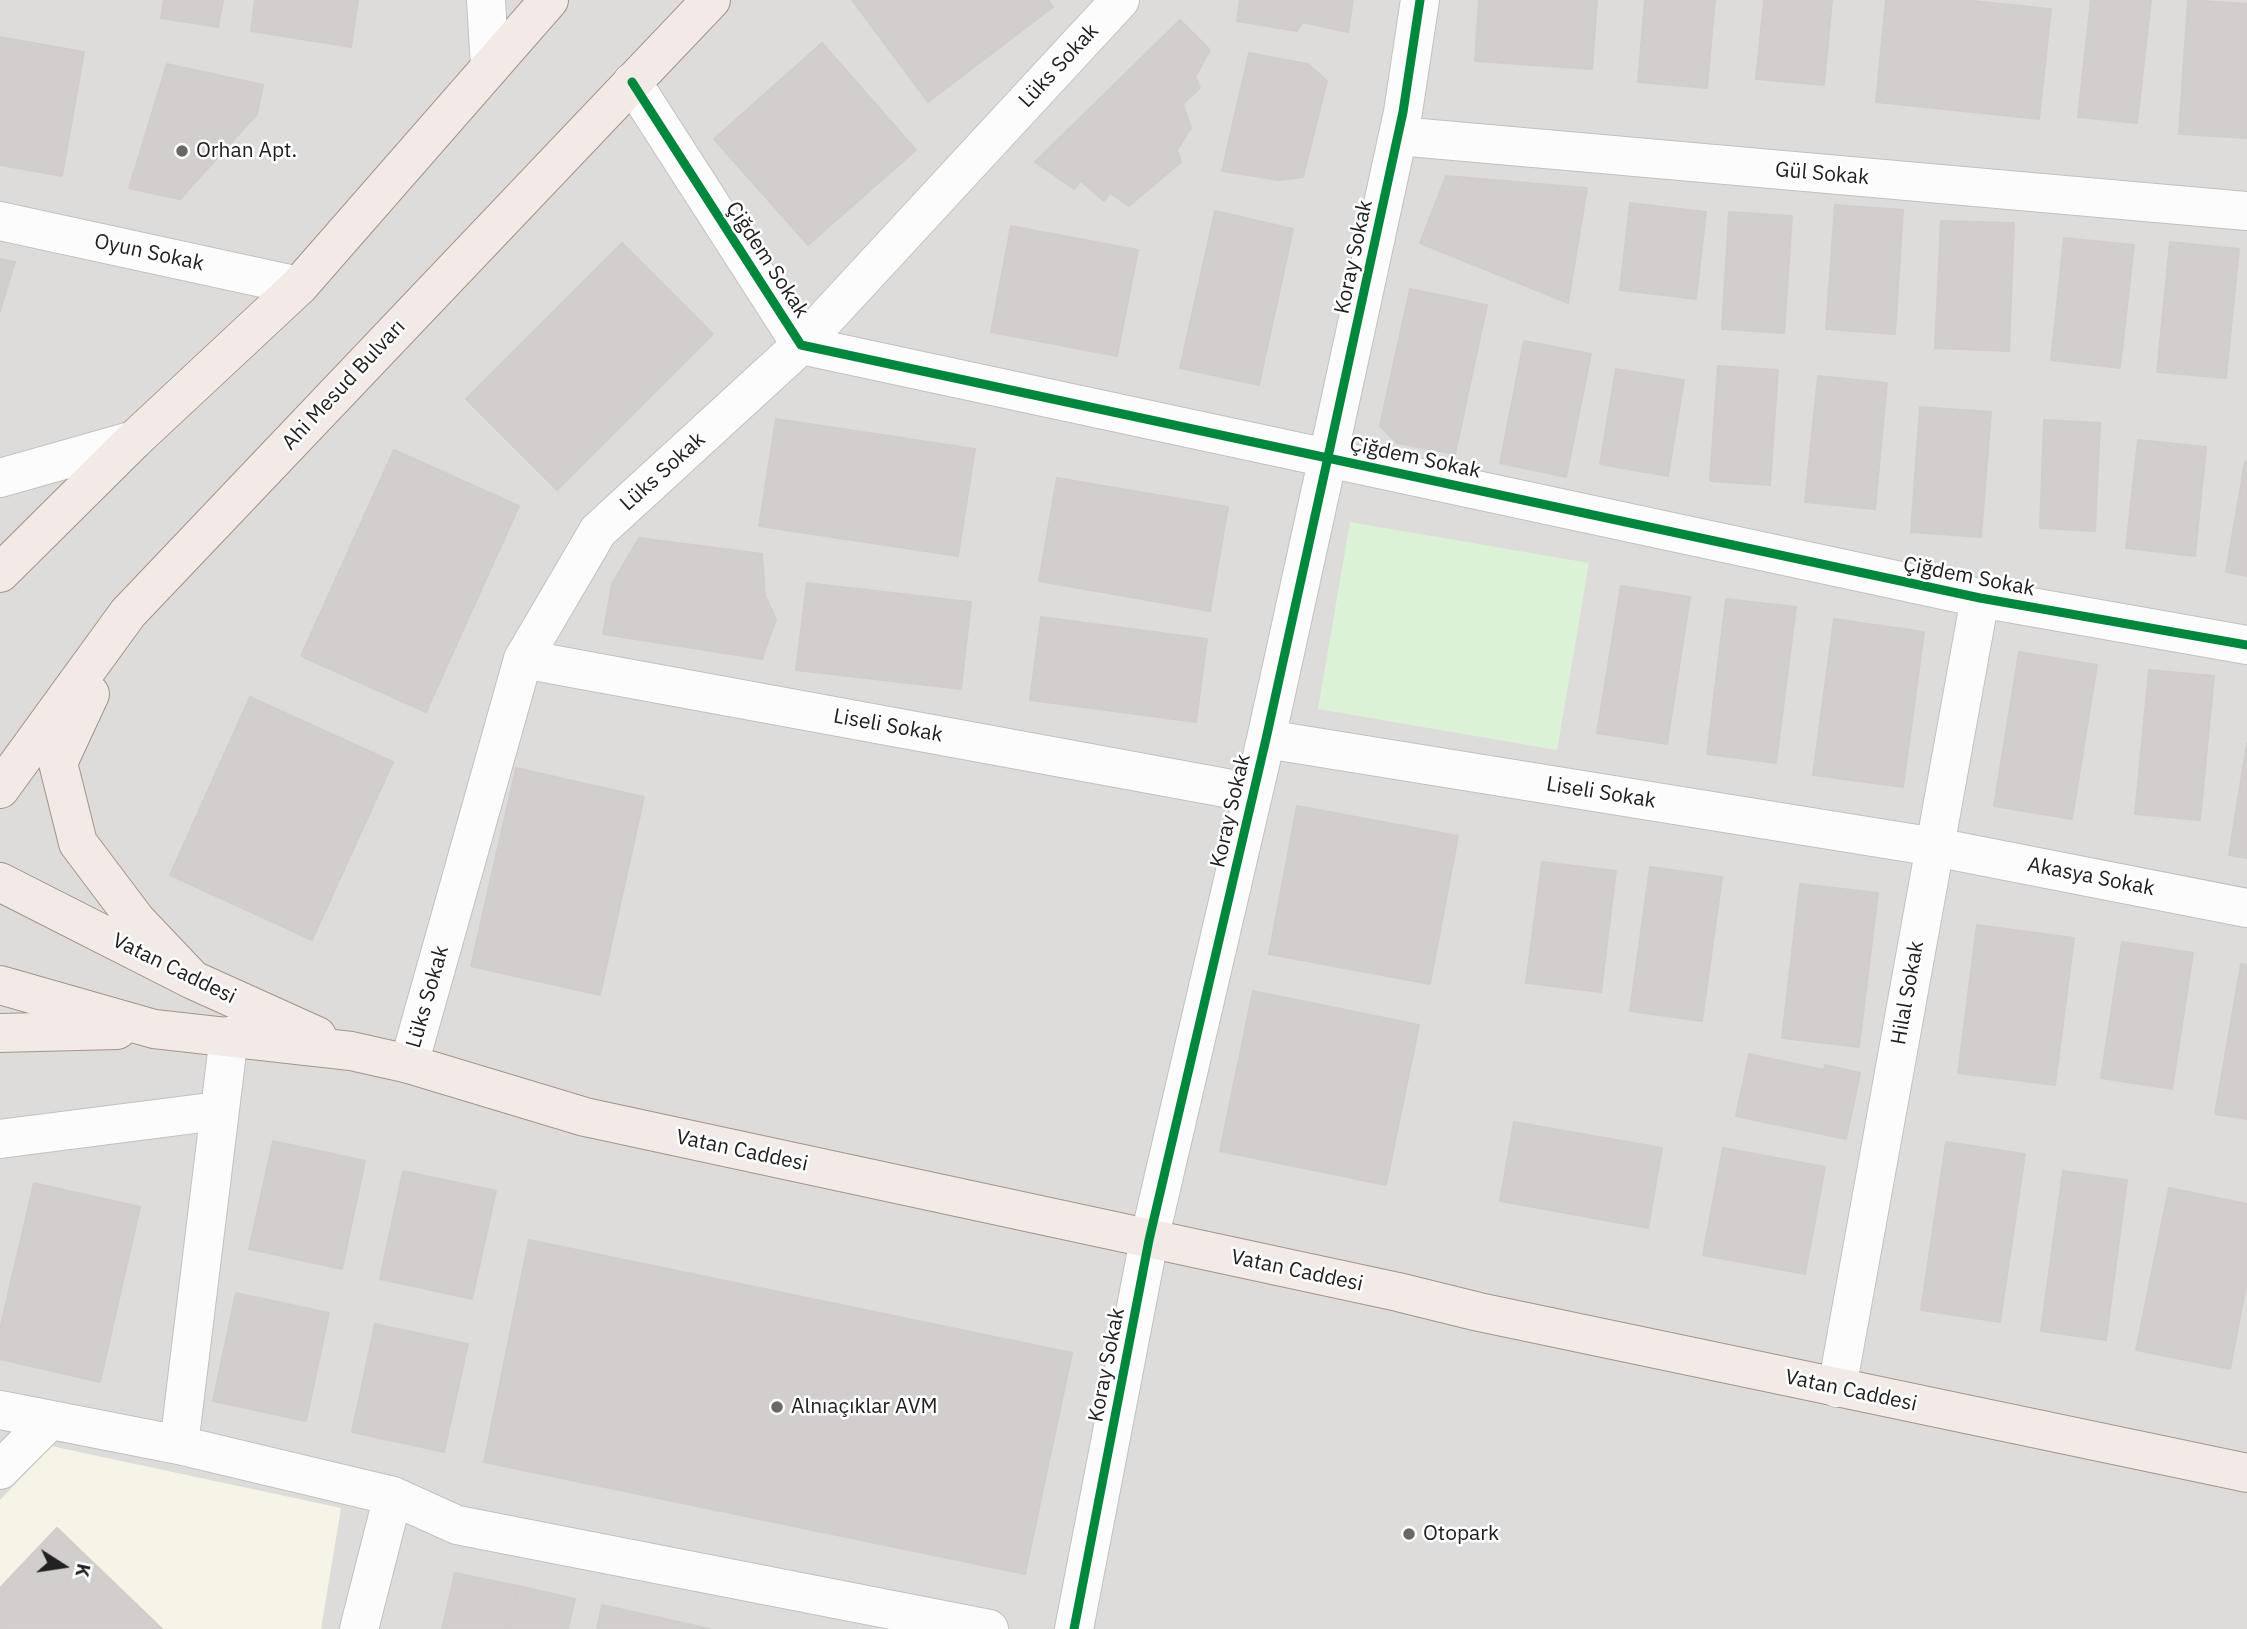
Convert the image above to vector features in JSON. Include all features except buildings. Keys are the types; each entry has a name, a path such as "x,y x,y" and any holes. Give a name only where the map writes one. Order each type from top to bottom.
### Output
{"main road":[{"path":"3,570 134,440 299,285 549,0"},
{"name":"Ahi Mesud Bulvarı","path":"0,789 128,613 710,0"},
{"path":"128,613 58,763 78,844 136,919 192,980"},
{"name":"Vatan Caddesi","path":"0,882 192,980 351,1051"},
{"name":"Vatan Caddesi","path":"0,985 154,1029 351,1051 409,1064 585,1117 2247,1474"},
{"path":"0,1033 154,1029"}],"street":[{"path":"486,0 491,67"},
{"name":"Lüks Sokak","path":"409,1064 523,659 598,531 801,345 1121,0"},
{"name":"Koray Sokak","path":"1074,1629 1149,1240 1266,739 1328,457 1398,136 1420,0"},
{"name":"Çiğdem Sokak","path":"632,82 801,345 1980,598 2247,645"},
{"name":"Gül Sokak","path":"1398,136 2247,211"},
{"name":"Oyun Sokak","path":"0,221 299,285"},
{"path":"0,478 134,440"},
{"name":"Hilal Sokak","path":"1837,1388 1980,598"},
{"name":"Liseli Sokak","path":"523,659 1253,793"},
{"name":"Liseli Sokak","path":"1266,739 1935,847"},
{"name":"Akasya Sokak","path":"1935,847 2247,908"},
{"path":"179,1445 229,1036"},
{"path":"0,1139 218,1111"},
{"path":"0,1410 179,1445 393,1496 457,1525 989,1629"},
{"path":"0,1470 49,1421"},
{"path":"359,1629 393,1496"}],"shaded area":[{"path":"0,0 2247,0 2247,1629 0,1629"},
{"name":"Otopark","path":"1233,1341 1653,1439 1609,1629 1166,1629"},
{"path":"51,1446 341,1508 321,1629 0,1629 0,1500"}],"green space":[{"path":"1350,522 1589,563 1557,750 1318,709"}],"cycle path":[{"path":"1074,1629 1149,1240 1266,739 1328,457 1403,112 1420,0"},
{"path":"632,82 801,345 1980,598 2247,645"}],"place":[{"name":"Orhan Apt.","path":"182,151"},
{"name":"Alnıaçıklar AVM","path":"777,1407"},
{"name":"Otopark","path":"1409,1534"}]}
